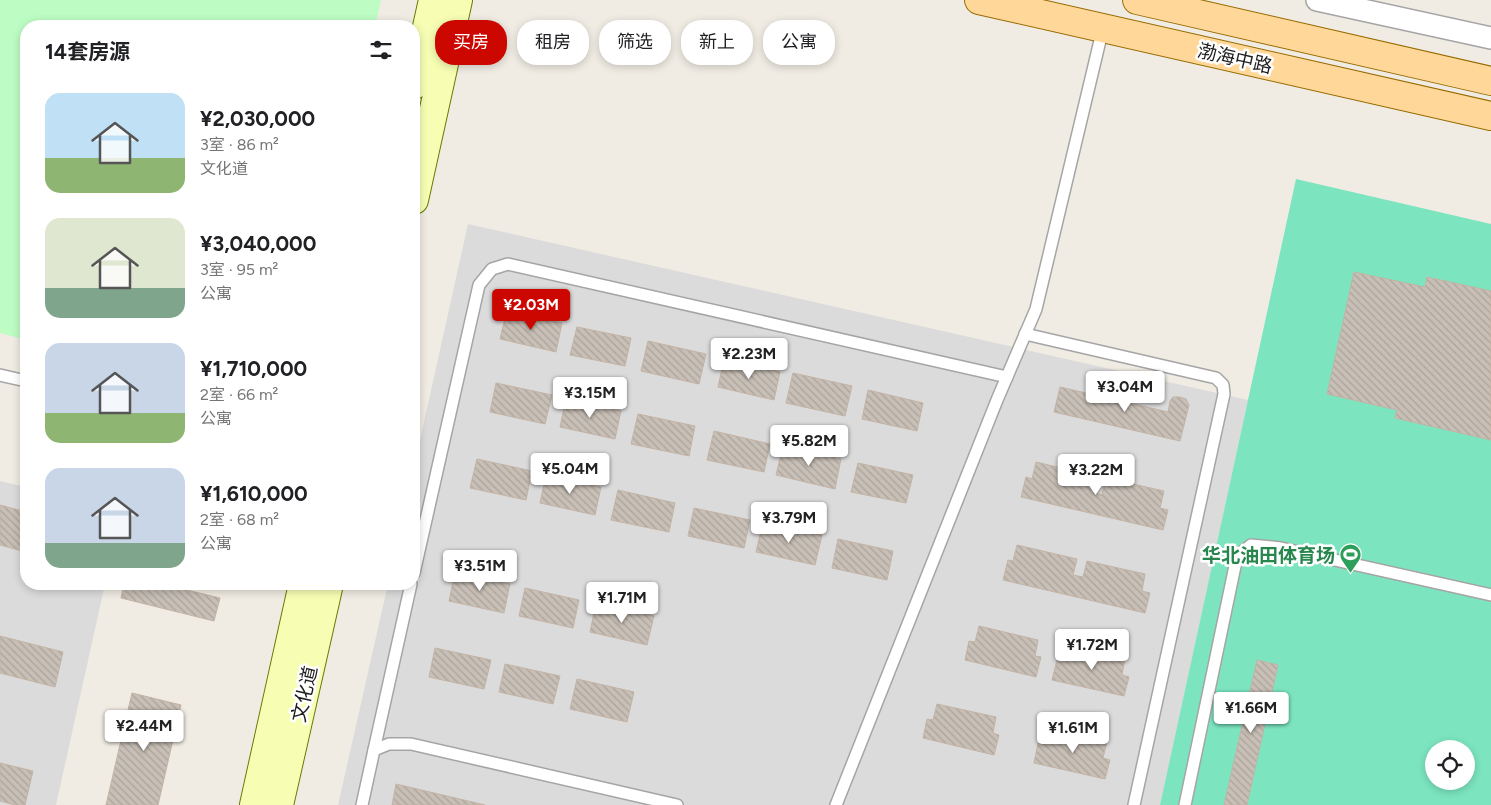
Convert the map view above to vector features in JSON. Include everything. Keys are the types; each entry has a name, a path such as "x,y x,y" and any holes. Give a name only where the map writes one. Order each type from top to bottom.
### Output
{"main road":[{"path":"420,58 433,0"},
{"path":"420,173 458,0"},
{"name":"渤海中路","path":"980,0 1491,116"},
{"name":"渤海中路","path":"1138,0 1491,81"},
{"name":"文化道","path":"254,805 302,590"},
{"name":"文化道","path":"279,805 327,590"}],"street":[{"path":"1317,0 1491,38"}],"lane":[{"path":"836,805 1036,309 1103,28"},
{"path":"420,547 479,286 492,269 508,264 1007,377"},
{"path":"1025,334 1216,378 1223,385 1224,394 1134,805"},
{"path":"0,375 20,380"},
{"path":"1185,805 1235,566 1241,553 1251,544 1281,548 1491,595"},
{"path":"362,805 410,590"},
{"path":"374,750 389,744 411,744 630,800 677,805"}],"shaded area":[{"path":"468,224 1248,400 1160,805 338,805 387,590 420,590 420,440"},
{"path":"0,481 20,486 20,590 104,590 56,805 0,805"}],"green space":[{"path":"0,0 381,0 376,20 20,20 20,338 0,333"},
{"name":"华北油田体育场","path":"1296,179 1491,224 1491,805 1160,805"}],"building":[{"path":"1354,272 1425,287 1427,277 1491,291 1491,440 1395,418 1397,410 1327,394"},
{"path":"507,310 562,323 556,352 500,339"},
{"path":"577,327 631,338 625,366 570,355"},
{"path":"648,341 706,354 699,384 641,371"},
{"path":"724,359 780,372 774,400 718,387"},
{"path":"793,373 852,386 845,416 786,403"},
{"path":"496,383 552,395 545,424 490,412"},
{"path":"1060,387 1168,412 1170,401 1173,397 1186,399 1189,405 1180,441 1054,412"},
{"path":"868,390 923,403 917,431 862,419"},
{"path":"566,399 621,411 615,439 560,427"},
{"path":"638,414 695,426 689,456 631,444"},
{"path":"714,431 770,444 764,472 707,460"},
{"path":"783,446 841,459 835,489 776,475"},
{"path":"477,459 532,471 526,500 470,488"},
{"path":"1036,462 1095,476 1091,492 1102,495 1106,478 1164,491 1160,508 1168,510 1163,530 1021,497 1026,477 1032,479"},
{"path":"858,463 913,475 906,503 851,492"},
{"path":"546,475 601,487 595,515 540,503"},
{"path":"618,490 675,503 669,532 611,520"},
{"path":"0,505 20,510 20,550 0,545"},
{"path":"694,508 750,520 744,548 688,536"},
{"path":"763,522 822,535 815,565 756,552"},
{"path":"838,539 893,551 887,580 832,568"},
{"path":"1017,545 1077,559 1073,575 1083,577 1087,561 1145,574 1142,591 1150,593 1145,613 1003,580 1008,560 1013,561"},
{"path":"455,572 510,584 504,613 449,601"},
{"path":"525,588 579,600 573,628 519,616"},
{"path":"123,590 187,590 220,598 214,621 121,598"},
{"path":"596,603 654,616 647,645 590,632"},
{"path":"979,626 1038,640 1035,656 1041,657 1036,677 965,660 969,641 975,642"},
{"path":"0,636 63,652 55,687 0,673"},
{"path":"1066,645 1125,659 1122,675 1129,677 1124,696 1052,680 1057,660 1062,662"},
{"path":"435,648 491,660 484,689 429,677"},
{"path":"1257,660 1278,665 1247,805 1224,805"},
{"path":"505,664 560,676 553,704 499,692"},
{"path":"577,679 634,692 627,722 570,709"},
{"path":"132,693 181,705 158,805 106,805"},
{"path":"937,704 996,717 993,733 999,735 994,755 923,738 927,719 933,720"},
{"path":"1047,728 1107,742 1103,758 1110,760 1105,779 1034,763 1038,743 1044,744"},
{"path":"0,763 33,771 25,805 15,805 0,801"},
{"path":"396,784 485,805 392,805"}],"place":[{"name":"华北油田体育场","path":"1351,574"}]}
